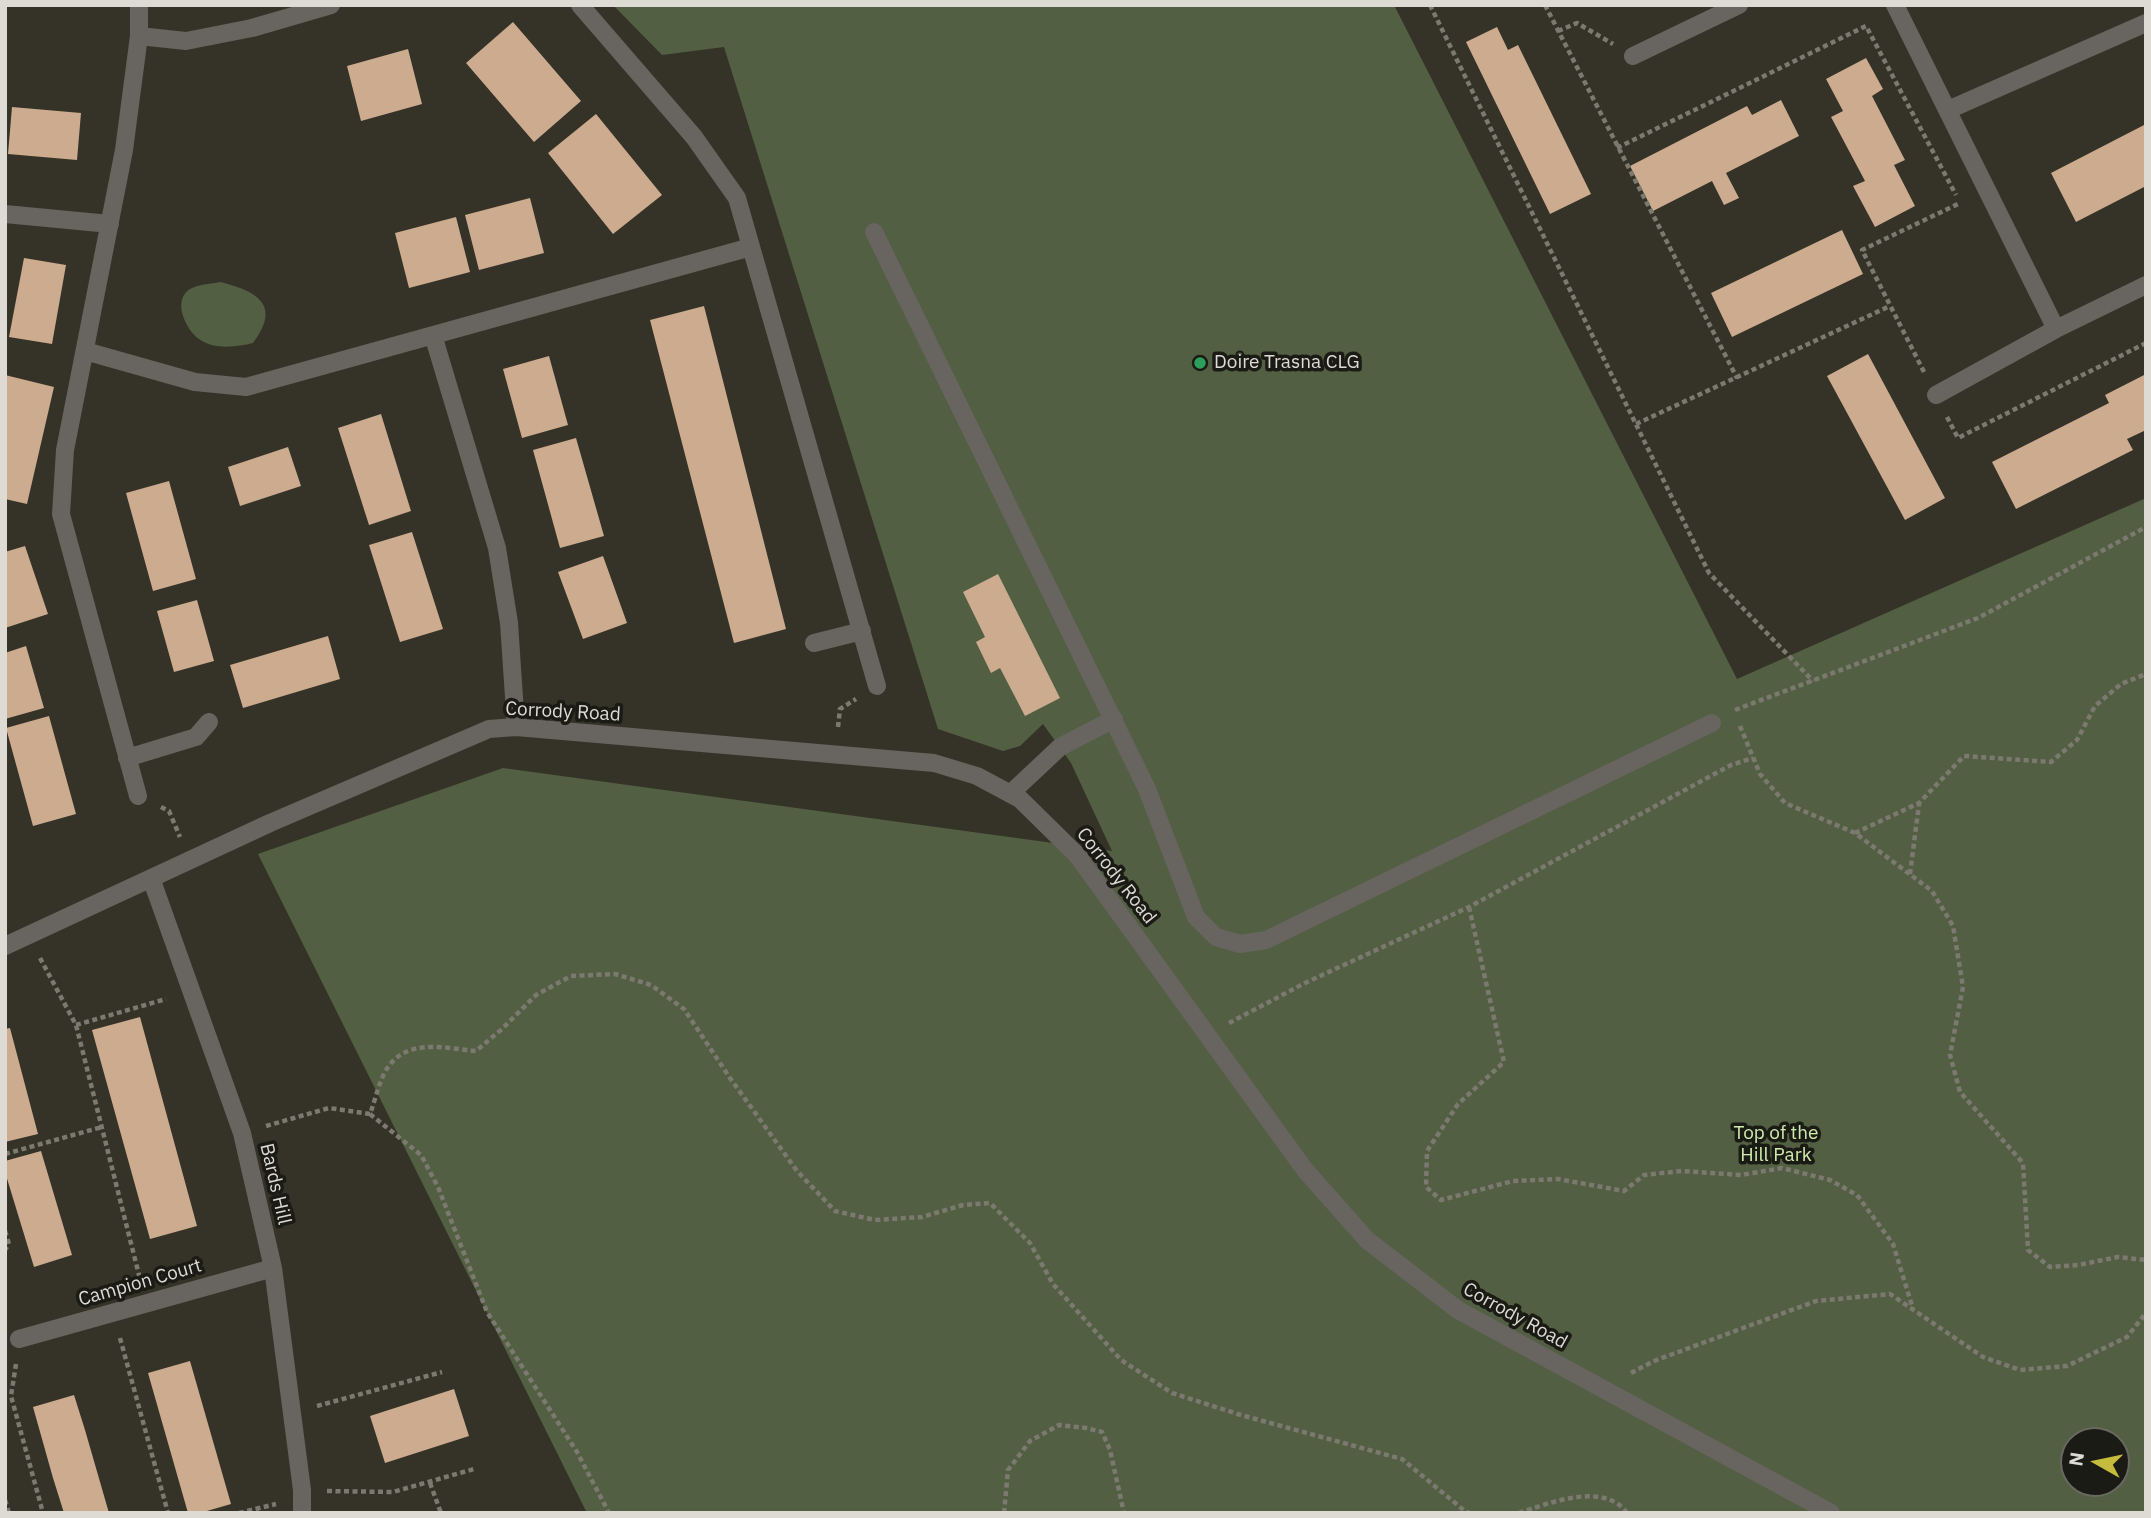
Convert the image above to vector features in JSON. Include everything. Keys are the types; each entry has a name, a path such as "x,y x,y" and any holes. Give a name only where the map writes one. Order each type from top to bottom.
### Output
{"street":[{"path":"138,796 61,514 65,450 124,150 139,36 139,5"},
{"path":"139,36 186,41 252,28 331,5"},
{"path":"580,5 694,137 737,198 877,686"},
{"path":"1633,56 1738,5"},
{"path":"1895,5 2056,329"},
{"path":"1948,110 2146,23"},
{"path":"5,214 110,224"},
{"path":"874,232 1147,789 1196,918 1216,937 1240,944 1266,940 1712,723"},
{"path":"85,351 195,382 246,387 751,247"},
{"path":"1936,395 2056,329 2146,285"},
{"path":"433,335 497,548 509,623 516,727"},
{"path":"814,643 862,631"},
{"path":"1010,794 1060,747 1114,719"},
{"path":"127,758 195,737 209,722"},
{"name":"Corrody Road","path":"5,946 270,823 489,729 516,727 934,763 977,776 1020,799 1077,855 1306,1170 1367,1240 1458,1310 1831,1513"},
{"name":"Bards Hill","path":"151,878 242,1133 273,1268 302,1490 302,1513"},
{"name":"Campion Court","path":"19,1339 273,1268"}],"path":[{"path":"1430,5 1709,573 1813,681"},
{"path":"1545,5 1737,378"},
{"path":"1558,31 1577,23 1633,56"},
{"path":"1618,148 1866,26 1966,215"},
{"path":"1960,203 1862,250 1958,438 2146,343"},
{"path":"1636,424 1890,306"},
{"path":"2146,527 1978,618 1733,710 1760,774 1785,803 1856,832 1932,891 1953,926 1963,988 1951,1055 1960,1092 2023,1163 2028,1250 2050,1266 2078,1265 2118,1257 2146,1261"},
{"path":"1856,832 1919,803 1965,756 2051,762 2077,740 2095,706 2121,684 2146,674"},
{"path":"835,754 840,709 877,686"},
{"path":"1206,1034 1469,907 1731,765 1754,758"},
{"path":"138,796 169,811 191,860"},
{"path":"1910,874 1919,803"},
{"path":"1469,907 1504,1062 1458,1104 1427,1151 1426,1187 1441,1200 1513,1181 1558,1179 1624,1191 1644,1175 1682,1171 1741,1175 1782,1168 1830,1180 1857,1195 1893,1244 1913,1309"},
{"path":"370,1114 386,1070 404,1051 425,1047 477,1051 536,995 571,976 615,974 651,985 684,1009 797,1171 835,1211 875,1220 922,1217 963,1205 989,1203 1030,1243 1053,1284 1121,1360 1172,1393 1241,1415 1402,1459 1467,1513"},
{"path":"52,979 76,1025 146,1304"},
{"path":"76,1025 192,992"},
{"path":"242,1133 329,1108 370,1114 421,1155 438,1187 487,1312 577,1452 609,1513"},
{"path":"5,1154 102,1127"},
{"path":"5,1231 9,1244 5,1250"},
{"path":"1603,1388 1654,1361 1816,1301 1890,1294 1983,1357 2020,1370 2067,1366 2127,1337 2146,1313"},
{"path":"113,1313 168,1513"},
{"path":"19,1339 8,1397 43,1513"},
{"path":"292,1412 442,1372"},
{"path":"1004,1513 1009,1470 1030,1441 1059,1425 1102,1432 1110,1450 1124,1513"},
{"path":"302,1490 393,1492 474,1469"},
{"path":"430,1483 441,1513"},
{"path":"1519,1513 1557,1501 1592,1495 1622,1505 1627,1513"},
{"path":"5,1500 9,1513"},
{"path":"239,1513 264,1506"}],"green space":[{"name":"Top of the Hill Park","path":"613,5 1394,5 1737,679 2146,498 2146,1513 587,1513 258,854 503,768 1112,851 1071,763 1043,724 1020,746 1003,751 938,729 724,47 662,55"},
{"path":"220,282 254,295 265,309 265,319 253,343 211,345 199,339 185,321 181,306 186,293 195,287"}],"building":[{"path":"513,22 581,101 534,142 466,63"},
{"path":"1497,27 1508,50 1518,45 1591,194 1550,214 1466,42"},
{"path":"408,49 422,104 361,121 347,66"},
{"path":"1866,58 1883,89 1872,96 1905,160 1894,165 1915,206 1875,227 1853,186 1865,181 1831,117 1843,111 1826,79"},
{"path":"1781,100 1799,136 1726,173 1739,198 1724,205 1712,181 1653,211 1630,166 1747,106 1752,115"},
{"path":"12,107 81,113 77,160 8,154"},
{"path":"596,114 662,195 613,234 548,153"},
{"path":"2146,124 2146,186 2076,222 2051,173"},
{"path":"530,198 544,253 479,270 465,215"},
{"path":"456,217 470,272 409,288 395,233"},
{"path":"1842,230 1863,274 1732,337 1711,293"},
{"path":"24,258 66,265 52,344 9,337"},
{"path":"704,306 786,629 734,643 650,320"},
{"path":"1868,354 1945,498 1905,520 1827,376"},
{"path":"549,356 568,425 522,438 503,369"},
{"path":"2146,374 2146,430 2127,439 2133,450 2016,509 1992,462 2109,403 2105,395"},
{"path":"5,375 54,387 27,504 5,499"},
{"path":"381,414 411,511 369,525 338,428"},
{"path":"576,438 604,536 560,548 533,450"},
{"path":"288,447 301,486 240,506 228,467"},
{"path":"169,481 196,579 153,591 126,493"},
{"path":"412,532 443,629 400,642 369,545"},
{"path":"25,546 48,614 5,628 5,552"},
{"path":"603,556 627,623 583,639 558,572"},
{"path":"998,574 1060,698 1025,716 1000,668 991,673 976,642 985,637 963,592"},
{"path":"197,600 214,661 174,672 157,611"},
{"path":"328,636 340,679 243,708 230,665"},
{"path":"26,646 44,708 5,719 5,653"},
{"path":"49,716 76,814 33,826 6,728"},
{"path":"140,1017 197,1226 150,1239 92,1030"},
{"path":"10,1028 38,1134 5,1142 5,1029"},
{"path":"41,1151 72,1255 34,1267 5,1172 5,1161"},
{"path":"190,1361 231,1504 200,1513 188,1513 148,1373"},
{"path":"454,1389 469,1436 385,1463 370,1416"},
{"path":"74,1395 109,1513 64,1513 53,1478 33,1407"}],"place":[{"name":"Doire Trasna CLG","path":"1200,363"}]}
